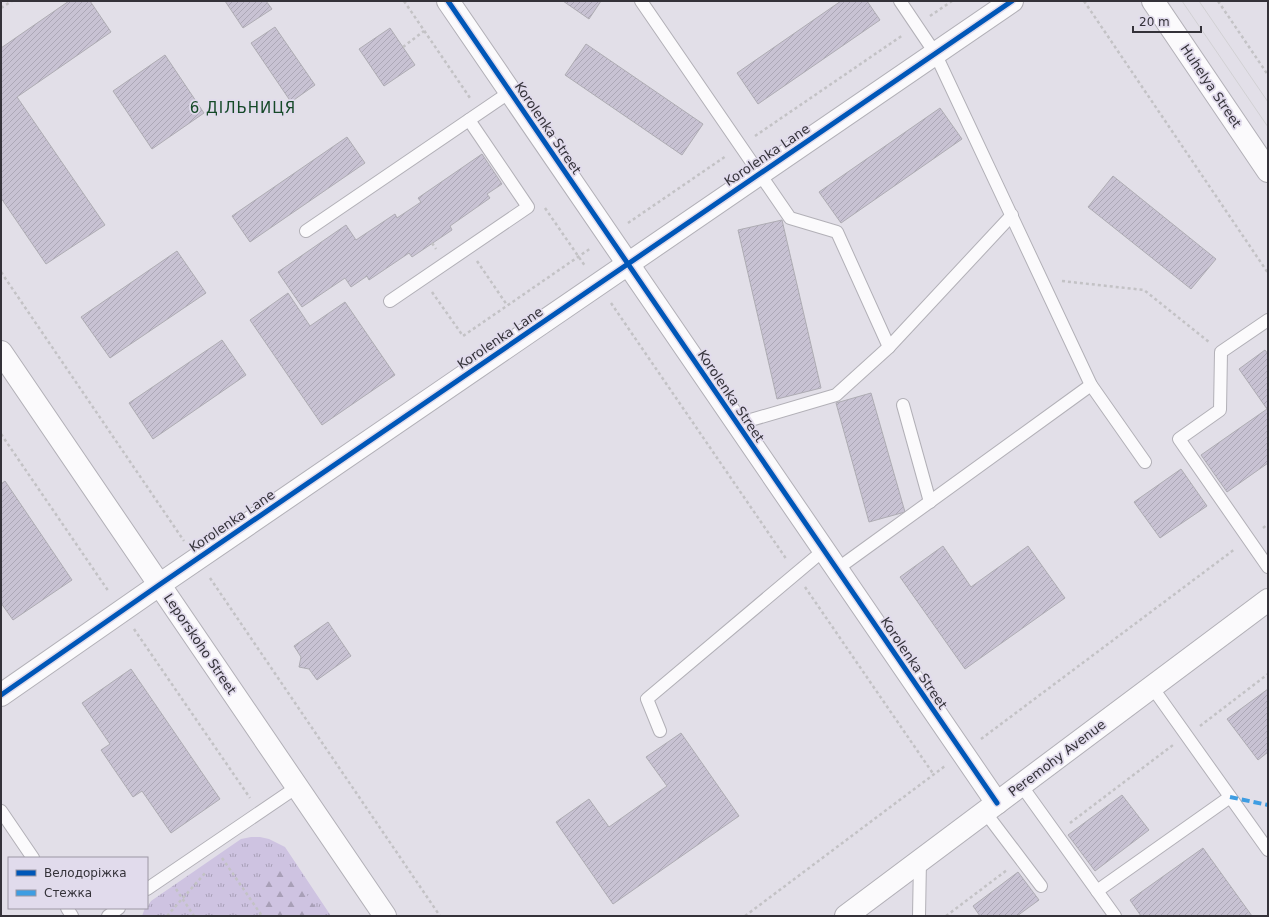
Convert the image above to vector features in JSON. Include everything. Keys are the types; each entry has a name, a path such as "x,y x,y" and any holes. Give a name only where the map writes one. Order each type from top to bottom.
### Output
{"street":[{"name":"Korolenka Street","path":"448,1 963,753 991,807"},
{"name":"Korolenka Lane","path":"1,695 159,585 1012,1"},
{"name":"Huhelya Street","path":"1153,1 1268,170"},
{"name":"Leporskoho Street","path":"1,352 385,916"},
{"name":"Peremohy Avenue","path":"846,916 1268,600"}],"lane":[{"path":"641,1 790,218 837,232 889,347"},
{"path":"900,1 936,53 1092,385 1145,462"},
{"path":"306,231 510,92"},
{"path":"390,300 528,207 468,120"},
{"path":"737,424 836,395 889,347 1012,215"},
{"path":"1268,320 1221,352 1220,410 1178,439 1268,567"},
{"path":"837,570 1092,385"},
{"path":"903,405 930,502"},
{"path":"660,731 648,699 824,550"},
{"path":"1152,686 1268,850"},
{"path":"1022,784 1115,916"},
{"path":"148,888 297,787"},
{"path":"1097,891 1230,797"},
{"path":"991,807 1021,860 1040,886"},
{"path":"1,812 32,857"},
{"path":"919,916 920,860"},
{"path":"108,916 118,909"}],"path":[{"path":"1,8 12,1"},
{"path":"404,1 480,112"},
{"path":"423,278 462,336 952,1"},
{"path":"1084,1 1268,273"},
{"path":"1218,1 1268,75"},
{"path":"402,46 424,31"},
{"path":"543,204 934,775"},
{"path":"468,248 507,306"},
{"path":"1,272 184,540"},
{"path":"1041,278 1144,290 1221,352"},
{"path":"1,434 108,592"},
{"path":"746,916 1268,524"},
{"path":"210,578 440,916"},
{"path":"134,629 259,812"},
{"path":"1056,833 1268,674"},
{"path":"213,844 262,916"},
{"path":"946,916 1021,860"},
{"path":"167,876 194,916"}],"green space":[{"path":"260,837 269,839 285,847 331,916 142,916 145,909 148,909 151,901 241,839"},
{"path":"276,869 286,871 295,877 321,916 270,916 262,902 259,890 263,879"}],"building":[{"path":"69,1 90,1 111,32 17,97 105,225 46,264 1,198 1,48"},
{"path":"225,1 266,1 272,9 243,28"},
{"path":"563,1 601,1 589,19"},
{"path":"841,1 867,1 880,20 758,104 737,73"},
{"path":"275,27 315,85 291,102 251,43"},
{"path":"390,28 415,65 384,86 359,49"},
{"path":"586,44 703,124 682,155 565,75"},
{"path":"165,55 204,113 152,149 113,91"},
{"path":"940,108 962,139 841,223 819,192"},
{"path":"347,137 365,163 250,242 232,216"},
{"path":"482,154 502,184 487,194 490,198 450,226 452,230 412,257 409,253 369,280 367,276 351,287 345,278 302,307 278,272 346,225 356,240 395,214 397,218 421,202 418,198"},
{"path":"1113,176 1216,259 1191,289 1088,207"},
{"path":"782,220 821,388 777,399 738,230"},
{"path":"177,251 206,293 110,358 81,317"},
{"path":"288,293 310,326 345,302 395,375 322,425 250,320"},
{"path":"222,340 246,375 153,439 129,403"},
{"path":"1265,350 1268,354 1268,463 1227,492 1201,455 1267,409 1239,369"},
{"path":"871,393 905,512 869,522 836,403"},
{"path":"1181,469 1207,506 1160,538 1134,502"},
{"path":"5,481 72,580 13,620 1,603 1,484"},
{"path":"943,546 971,587 1028,546 1065,598 965,669 900,577"},
{"path":"328,622 351,656 317,680 309,669 299,667 301,657 294,646"},
{"path":"131,669 220,799 171,833 142,791 133,797 101,750 110,744 82,703"},
{"path":"1268,689 1268,752 1258,760 1227,719"},
{"path":"681,733 739,816 613,904 556,822 589,799 609,827 667,786 646,757"},
{"path":"1122,795 1149,830 1095,871 1068,835"},
{"path":"1203,848 1252,916 1141,916 1130,900"},
{"path":"1018,872 1039,900 1017,916 980,916 973,906"}],"tram line":[{"path":"1182,1 1268,127"},
{"path":"1199,1 1268,102"}],"marked path":[{"path":"1230,797 1268,805"}],"cycle path":[{"path":"448,1 997,803"},
{"path":"1,695 159,585 1012,1"}],"district":[{"name":"6 ДІЛЬНИЦЯ","path":"243,108"}]}
